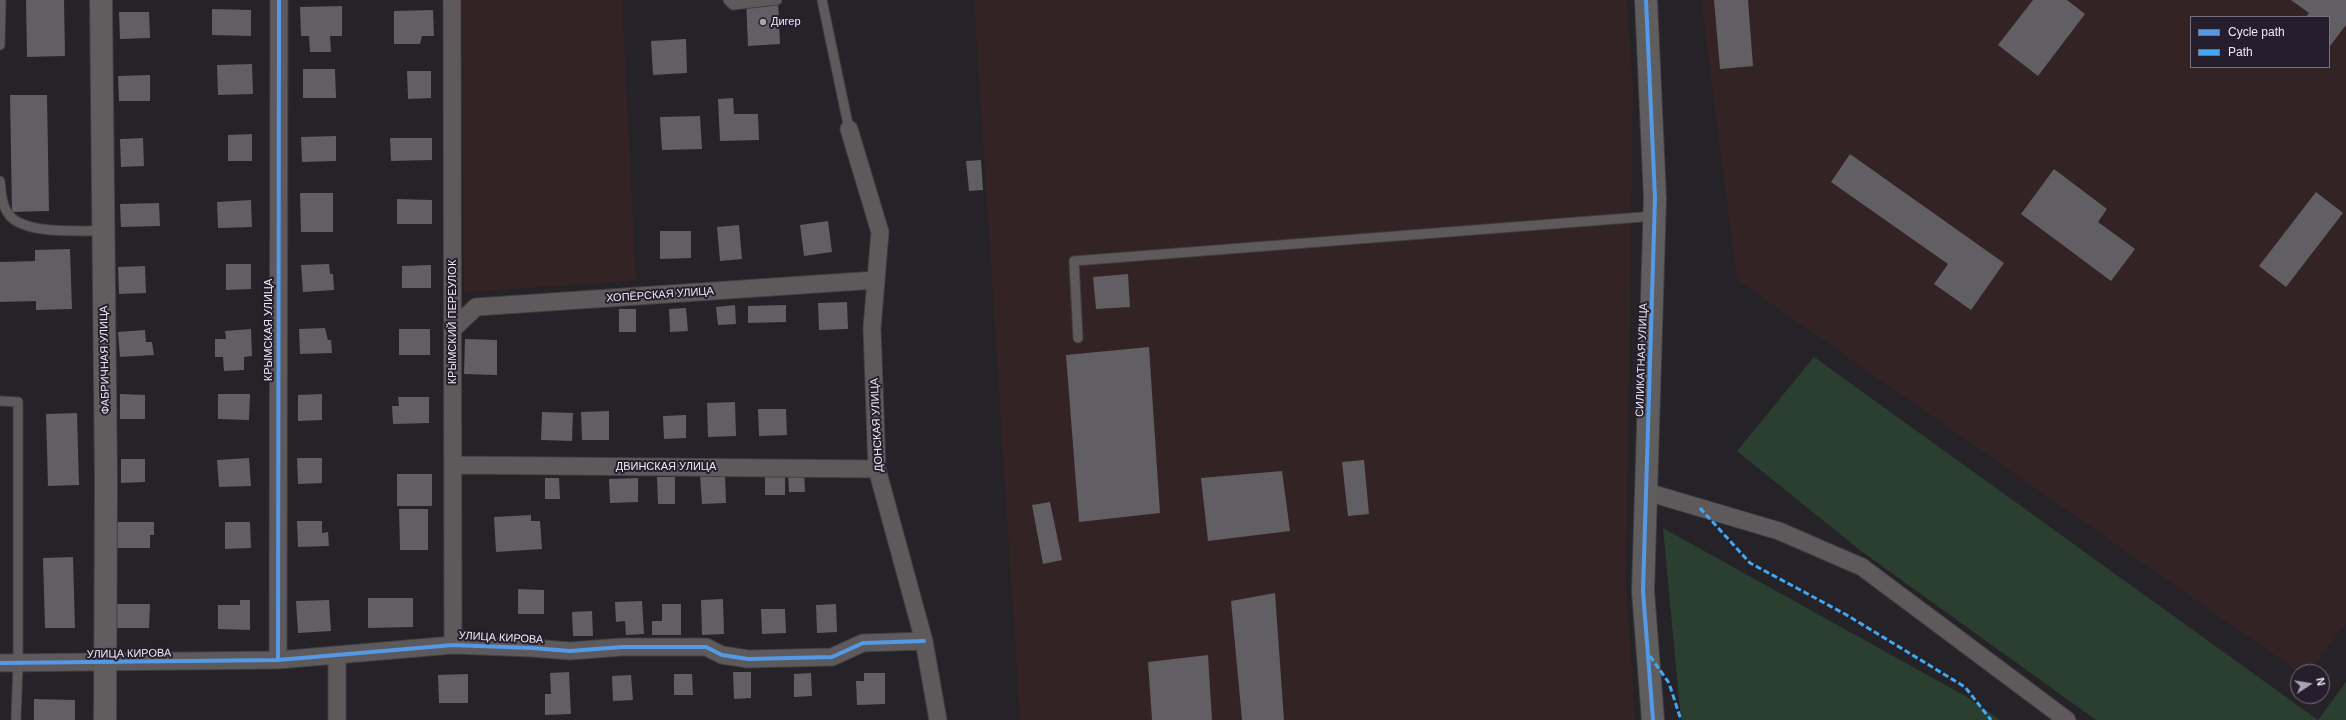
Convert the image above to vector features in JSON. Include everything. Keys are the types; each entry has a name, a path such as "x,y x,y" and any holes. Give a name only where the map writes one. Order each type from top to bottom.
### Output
{"street":[{"name":"ФАБРИЧНАЯ УЛИЦА","path":"101,0 106,473 104,663 105,720"},
{"name":"КРЫМСКАЯ УЛИЦА","path":"278,660 279,0"},
{"name":"КРЫМСКИЙ ПЕРЕУЛОК","path":"452,0 454,465 453,645"},
{"name":"СИЛИКАТНАЯ УЛИЦА","path":"1646,0 1655,216 1643,591 1653,720"},
{"name":"ДОНСКАЯ УЛИЦА","path":"849,129 880,232 872,328 878,469 924,641 938,720"},
{"name":"ХОПЁРСКАЯ УЛИЦА","path":"453,330 476,308 876,280"},
{"name":"ДВИНСКАЯ УЛИЦА","path":"454,465 878,469"},
{"path":"1647,492 1779,531 1862,568 2067,720"},
{"name":"УЛИЦА КИРОВА","path":"0,663 278,660 453,645 570,651 622,647 706,647 722,655 748,659 832,657 863,643 924,641"},
{"path":"337,656 337,720"}],"lane":[{"path":"0,44 1,0"},
{"path":"728,0 732,5 777,0"},
{"path":"822,0 849,129"},
{"path":"0,181 2,201 10,216 30,228 104,230"},
{"path":"1078,338 1074,261 1655,216"},
{"path":"0,401 18,402 18,663 16,720"}],"shaded area":[{"path":"462,0 622,0 636,281 464,292"},
{"path":"974,0 1627,0 1633,90 1626,581 1635,720 1020,720"},
{"path":"1701,0 2346,0 2346,623 2315,664 2290,664 2290,666 1737,280"}],"green space":[{"path":"1814,357 2290,700 2290,704 2296,704 2318,720 2096,720 1861,551 1737,451"},
{"path":"1663,528 1967,697 2000,720 1681,720"},
{"path":"2346,682 2346,720 2318,720"}],"building":[{"path":"26,0 64,0 65,56 27,57"},
{"name":"Дигер","path":"746,0 778,0 780,44 748,46"},
{"path":"1714,0 1748,0 1753,66 1720,69"},
{"path":"2033,0 2067,0 2085,14 2038,76 1998,45"},
{"path":"2291,0 2346,0 2346,25 2330,46 2330,16 2307,16 2309,13"},
{"path":"342,6 342,36 330,36 331,52 310,52 309,36 301,36 300,7"},
{"path":"212,9 251,10 251,36 212,35"},
{"path":"433,10 434,36 422,36 420,44 394,44 394,11"},
{"path":"119,12 149,12 150,38 120,39"},
{"path":"686,39 687,73 653,75 651,41"},
{"path":"252,64 253,94 218,95 217,65"},
{"path":"303,69 335,69 336,98 303,98"},
{"path":"407,71 431,71 431,98 408,99"},
{"path":"150,75 150,101 119,101 118,76"},
{"path":"10,95 47,95 49,211 12,212"},
{"path":"733,98 734,114 758,114 759,140 720,141 718,99"},
{"path":"700,116 702,149 662,150 660,117"},
{"path":"252,134 252,161 228,161 228,135"},
{"path":"336,136 336,161 302,162 301,137"},
{"path":"143,138 144,166 121,167 120,139"},
{"path":"390,138 432,138 432,160 391,161"},
{"path":"1850,154 2004,263 1971,310 1934,284 1948,264 1831,182"},
{"path":"981,160 983,190 969,191 966,161"},
{"path":"2054,169 2107,209 2098,222 2135,249 2111,281 2021,214"},
{"path":"2316,192 2343,213 2286,287 2259,266"},
{"path":"300,193 333,193 333,232 301,232"},
{"path":"397,199 432,200 432,224 397,224"},
{"path":"251,200 252,227 218,228 217,202"},
{"path":"159,203 160,226 121,227 120,204"},
{"path":"828,221 832,252 804,256 800,225"},
{"path":"739,225 742,259 720,261 717,227"},
{"path":"660,231 691,231 691,258 660,259"},
{"path":"70,249 72,309 36,310 36,301 0,302 0,262 35,261 35,250"},
{"path":"226,264 251,264 251,289 226,290"},
{"path":"329,264 330,274 333,274 334,290 303,292 301,265"},
{"path":"431,265 431,288 402,288 402,266"},
{"path":"145,266 146,293 119,294 118,267"},
{"path":"1128,274 1130,307 1096,309 1093,277"},
{"path":"847,302 848,329 819,330 818,303"},
{"path":"735,305 736,324 718,325 716,307"},
{"path":"786,305 786,322 748,323 748,306"},
{"path":"686,308 688,331 670,332 669,309"},
{"path":"619,309 636,309 636,332 619,332"},
{"path":"325,328 328,340 331,340 332,353 300,354 299,329"},
{"path":"251,329 252,356 244,357 244,370 224,371 223,357 215,357 215,339 226,339 225,331"},
{"path":"399,329 430,329 430,355 399,355"},
{"path":"145,330 146,342 152,342 154,355 120,357 118,332"},
{"path":"465,339 497,340 497,375 464,374"},
{"path":"1149,347 1160,513 1079,522 1066,355"},
{"path":"120,394 145,395 145,419 120,419"},
{"path":"218,394 250,394 249,420 218,419"},
{"path":"322,394 322,420 298,421 298,395"},
{"path":"398,397 429,397 429,423 393,424 392,406 399,406"},
{"path":"735,402 736,436 708,437 707,403"},
{"path":"758,409 786,409 787,435 759,436"},
{"path":"609,411 609,440 582,440 581,412"},
{"path":"542,412 573,413 572,441 541,440"},
{"path":"77,413 79,485 48,486 46,414"},
{"path":"686,415 686,438 664,439 663,416"},
{"path":"249,458 251,486 219,487 217,460"},
{"path":"297,458 322,458 322,483 298,484"},
{"path":"121,459 145,459 145,482 121,483"},
{"path":"1364,460 1369,514 1348,516 1342,462"},
{"path":"1282,471 1290,531 1208,541 1201,478"},
{"path":"804,472 805,492 789,492 788,473"},
{"path":"765,473 785,473 785,495 765,495"},
{"path":"397,474 432,474 432,506 397,506"},
{"path":"725,475 726,503 702,504 700,476"},
{"path":"657,477 675,477 675,504 658,504"},
{"path":"545,478 559,478 560,499 545,499"},
{"path":"638,478 638,502 610,503 609,479"},
{"path":"1050,502 1062,560 1043,564 1032,505"},
{"path":"399,509 428,509 428,550 400,550"},
{"path":"531,515 531,521 540,521 542,549 496,552 494,517"},
{"path":"297,521 322,521 322,533 328,532 329,546 298,547"},
{"path":"115,522 154,522 154,535 150,535 150,548 115,548"},
{"path":"225,522 250,522 251,548 225,549"},
{"path":"73,557 75,628 45,628 43,558"},
{"path":"518,589 544,590 544,614 518,614"},
{"path":"1275,593 1284,720 1242,720 1231,601"},
{"path":"368,598 413,598 413,627 368,628"},
{"path":"723,599 724,634 702,635 701,600"},
{"path":"240,600 250,600 250,630 218,629 218,605 240,605"},
{"path":"329,600 331,631 298,633 296,601"},
{"path":"642,601 644,634 626,635 625,621 616,622 615,602"},
{"path":"116,604 150,604 149,628 115,628"},
{"path":"662,604 681,604 681,635 652,635 652,621 662,621"},
{"path":"836,604 837,632 817,633 816,605"},
{"path":"761,609 785,609 786,633 762,634"},
{"path":"592,611 593,636 573,636 572,612"},
{"path":"1208,655 1212,720 1152,720 1148,662"},
{"path":"569,672 571,714 545,715 545,694 551,694 550,673"},
{"path":"733,672 751,672 751,698 734,699"},
{"path":"811,673 812,696 794,697 794,674"},
{"path":"864,673 885,673 885,704 857,705 856,681 864,681"},
{"path":"468,674 468,703 439,703 438,675"},
{"path":"674,674 692,674 693,695 674,695"},
{"path":"631,675 633,700 613,701 612,676"},
{"path":"34,699 75,700 75,720 34,720"}],"marked path":[{"path":"1700,508 1750,563 1845,614 1965,687 1991,720"},
{"path":"1650,656 1669,683 1681,720"}],"cycle path":[{"path":"278,660 279,0"},
{"path":"1646,0 1655,198 1643,591 1653,720"},
{"path":"0,663 278,660 453,645 570,651 622,647 706,647 722,655 748,659 832,657 863,643 924,641"}],"place":[{"name":"Дигер","path":"763,22"}]}
